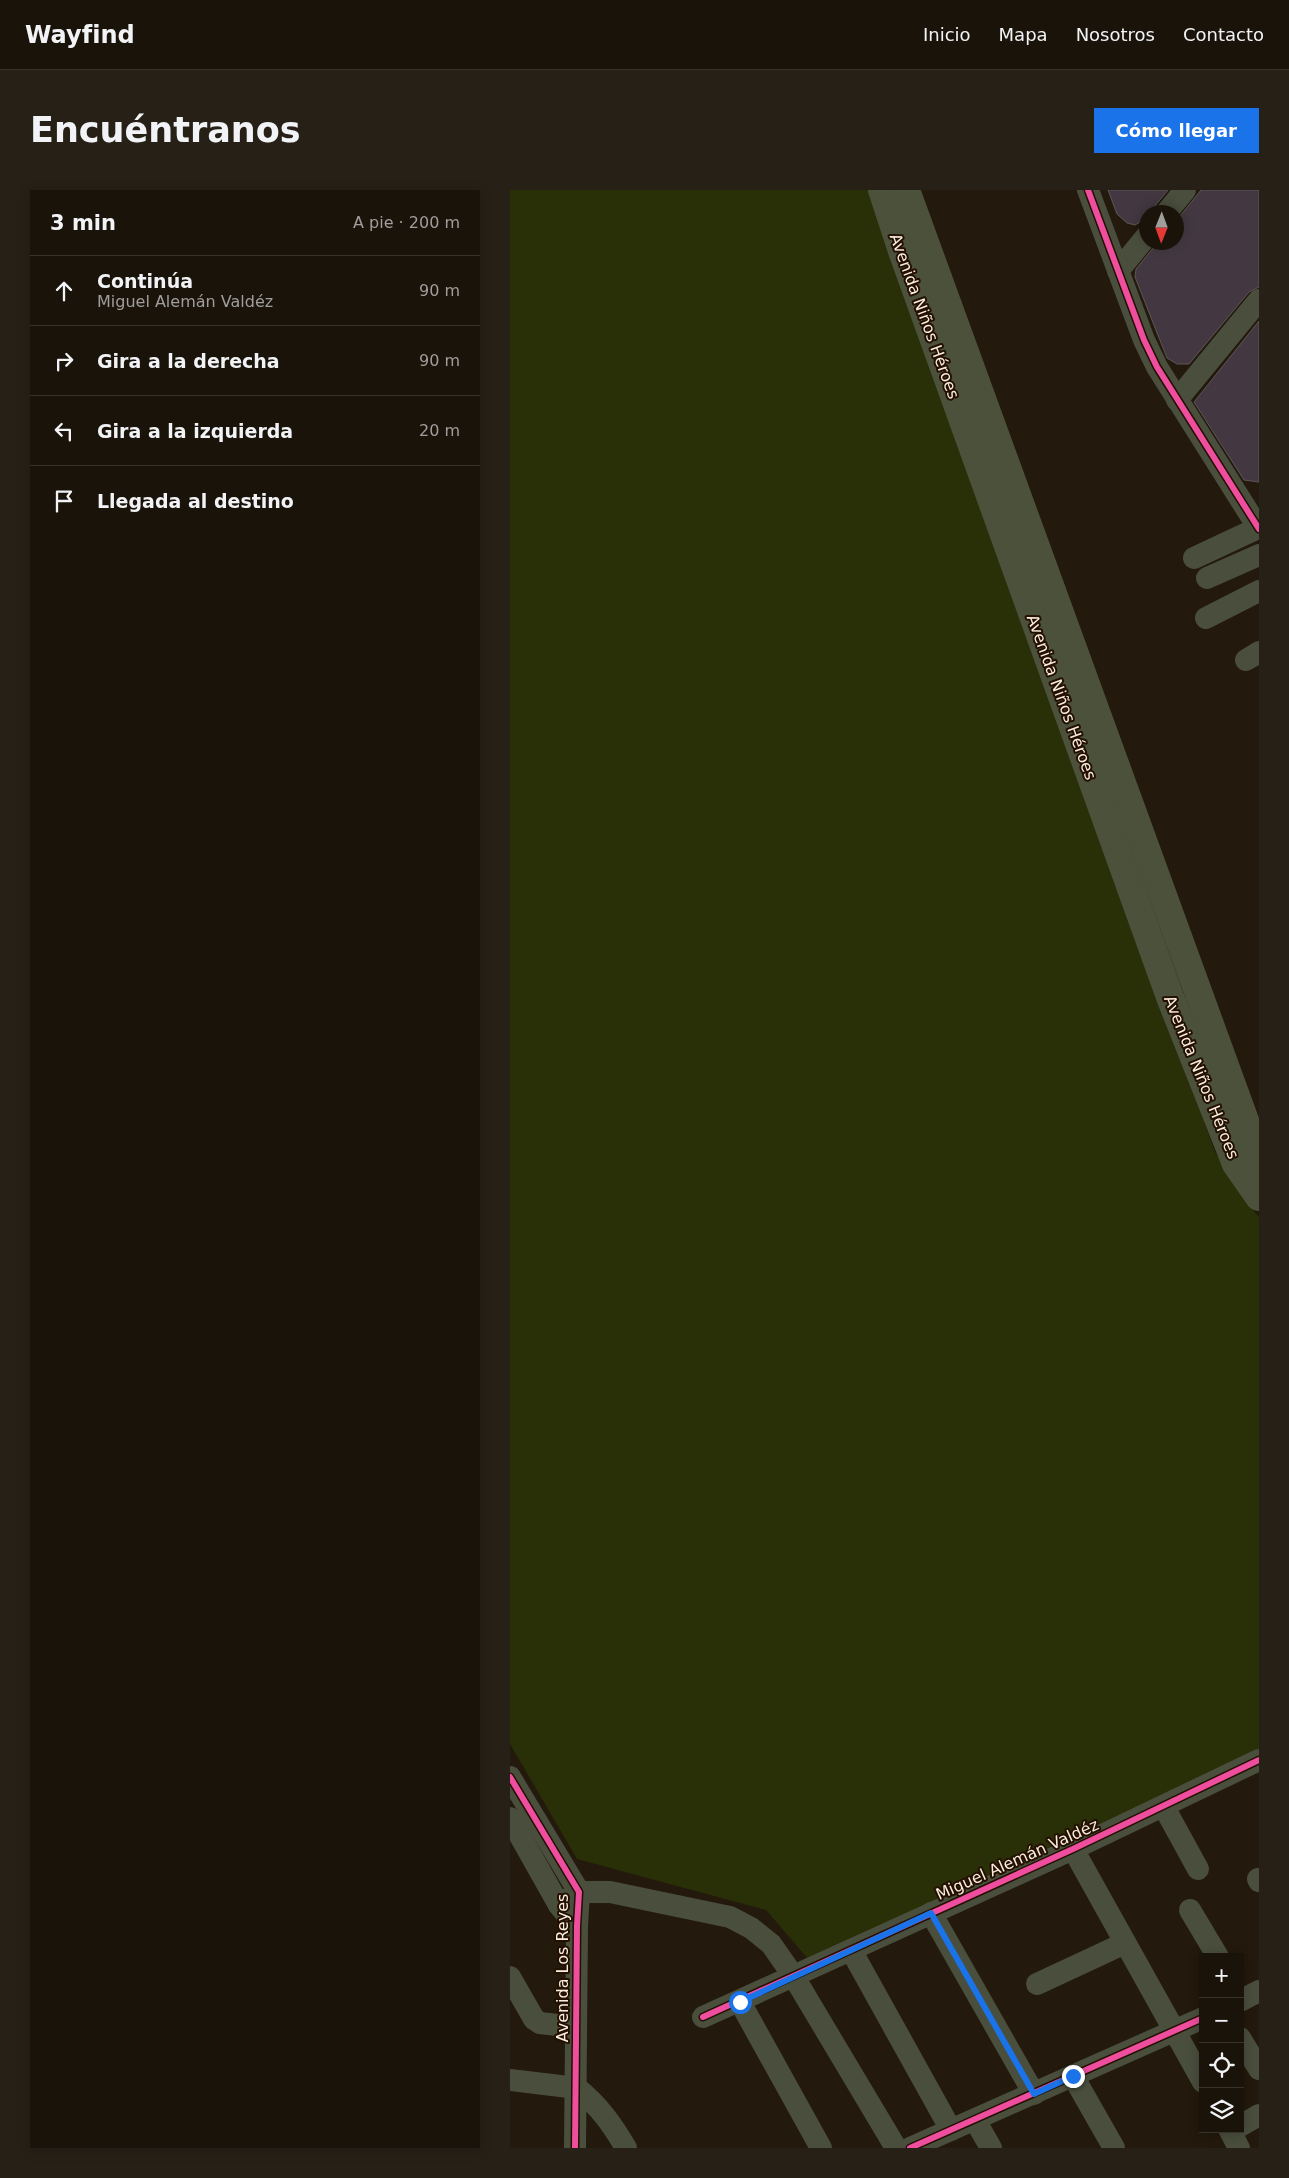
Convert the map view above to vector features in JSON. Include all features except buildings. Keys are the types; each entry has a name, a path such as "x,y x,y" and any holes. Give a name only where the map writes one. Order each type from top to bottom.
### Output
{"main road":[{"name":"Avenida Niños Héroes","path":"882,190 908,270 1170,997 1236,1164 1259,1197"},
{"name":"Avenida Niños Héroes","path":"906,190 1259,1158"}],"street":[{"path":"1088,190 1144,340 1177,400 1258,523 1194,558"},
{"path":"1173,205 1185,190"},
{"path":"1118,272 1139,246"},
{"path":"1177,400 1259,300"},
{"path":"1207,578 1259,555"},
{"path":"1206,618 1259,590"},
{"path":"1170,997 1197,987"},
{"name":"Miguel Alemán Valdéz","path":"703,2017 740,2002 1073,1849 1259,1760"},
{"name":"Avenida Los Reyes","path":"510,1776 579,1892 576,1926 577,2088 575,2148"},
{"path":"1164,1806 1198,1869"},
{"name":"Avenida Los Reyes","path":"510,1818 518,1845 576,1926"},
{"path":"1073,1849 1199,2075"},
{"name":"Avenida Los Reyes","path":"559,1904 579,1892 610,1892 730,1917 751,1928 771,1944 794,1977 896,2148"},
{"path":"1190,1910 1216,1953"},
{"path":"931,1913 1034,2094"},
{"path":"1037,1984 1125,1943"},
{"path":"851,1950 952,2130"},
{"path":"510,1977 534,2019 540,2023 576,2027"},
{"path":"740,2002 821,2148"},
{"path":"910,2148 1199,2020"},
{"path":"1243,2043 1259,2069"},
{"path":"1073,2076 1114,2148"},
{"path":"510,2080 577,2088 594,2101 609,2119 626,2148"},
{"path":"1244,2126 1259,2114"},
{"path":"975,2120 991,2148"}],"green space":[{"path":"510,190 870,190 1215,1152 1246,1202 1259,1217 1259,1750 809,1960 766,1910 577,1859 510,1744"}],"cycle path":[{"path":"1088,190 1144,340 1157,367 1259,529"},
{"path":"703,2017 1073,1849 1259,1760"},
{"path":"510,1777 579,1892 575,2148"},
{"path":"910,2148 1199,2020"}],"route":[{"path":"740,2002 931,1913 1034,2094 1073,2076"}]}
